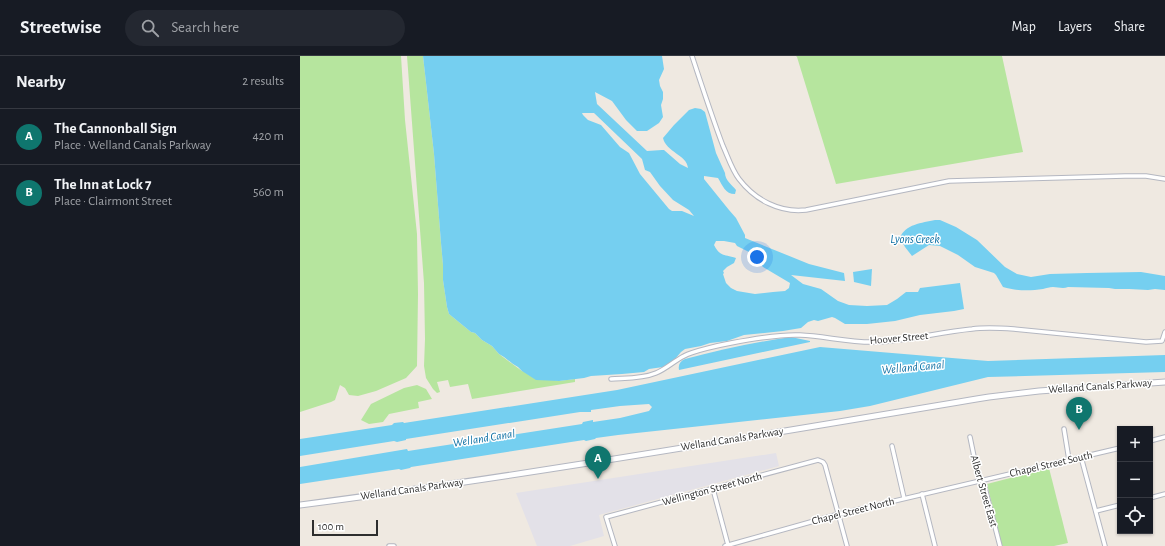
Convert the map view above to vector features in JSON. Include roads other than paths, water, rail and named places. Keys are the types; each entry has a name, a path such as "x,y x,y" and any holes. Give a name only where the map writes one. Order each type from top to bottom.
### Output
{"street":[{"path":"692,56 717,130 732,168 750,192 774,206 796,211 806,210 949,181 1126,176 1146,176 1165,179"},
{"name":"Hoover Street","path":"611,379 638,377 655,373 669,366 685,355 729,343 788,335 875,342 908,339 971,329 1014,328 1146,342 1162,341 1165,332"},
{"name":"Welland Canals Parkway","path":"300,505 506,476 989,397 1045,391 1165,382"},
{"path":"1064,429 1069,460"},
{"name":"Albert Street East","path":"970,437 978,476 982,480 1000,546"},
{"path":"1153,440 1165,437"},
{"path":"892,446 904,498"},
{"name":"Chapel Street South","path":"982,480 1117,449"},
{"path":"1081,457 1105,546"},
{"name":"Wellington Street North","path":"615,546 606,518 818,460 823,462 825,465 839,514"},
{"name":"Chapel Street North","path":"727,546 839,514 982,480"},
{"path":"713,489 727,546"},
{"path":"922,494 935,546"},
{"path":"1153,497 1165,494"},
{"path":"1096,511 1117,506"},
{"path":"839,514 847,546"},
{"path":"389,546 394,546"}],"water":[{"path":"423,56 662,56 664,69 659,80 663,92 661,105 663,117 659,123 647,131 637,131 626,120 612,101 595,92 597,104 647,151 664,150 680,164 688,168 684,160 668,147 663,138 689,110 695,108 701,109 705,112 716,153 726,178 736,190 735,194 729,193 723,187 718,178 704,176 704,179 736,218 745,235 745,238 809,264 844,273 845,281 791,275 803,284 821,289 838,301 849,305 887,305 906,292 918,292 920,288 960,283 964,309 920,315 895,321 867,324 845,324 832,317 808,322 801,328 744,335 727,341 710,343 685,349 670,364 663,367 649,369 644,372 591,376 559,381 536,380 499,354 492,346 482,340 475,333 471,332 449,314 443,280 434,154","holes":["582,113 594,113 642,159 645,170 650,172 673,200 689,210 694,216 682,211 672,211 669,209 640,174 629,153 620,147 601,125 588,120","716,241 735,243 737,246 753,254 763,267 790,283 789,288 785,291 755,294 737,291 731,288 726,283 723,271 734,263 736,258 718,252 714,245"]},
{"name":"Lyons Creek","path":"940,220 956,227 977,240 1005,267 1017,274 1031,277 1050,274 1141,272 1165,276 1165,290 1049,287 1038,290 1023,290 1003,287 994,273 975,267 958,255 940,246 929,245 912,256 900,238 902,233 914,225"},
{"path":"872,269 871,286 854,282 853,272"},
{"path":"791,337 810,342 679,370 680,363 685,359 738,346"},
{"name":"Welland Canal","path":"820,347 988,361 1165,355 1165,372 988,377 870,406 840,411 618,435 411,467 401,470 399,469 300,484 300,467 407,449 408,451 582,424 583,422 593,420 593,422 620,418 649,411 652,407 649,404 591,410 591,412 580,412 406,439 397,442 394,441 300,456 300,439 392,425 394,423 404,423 617,390"}],"place":[{"name":"The Inn at Lock 7","path":"1079,430"},
{"name":"The Cannonball Sign","path":"598,479"}]}
